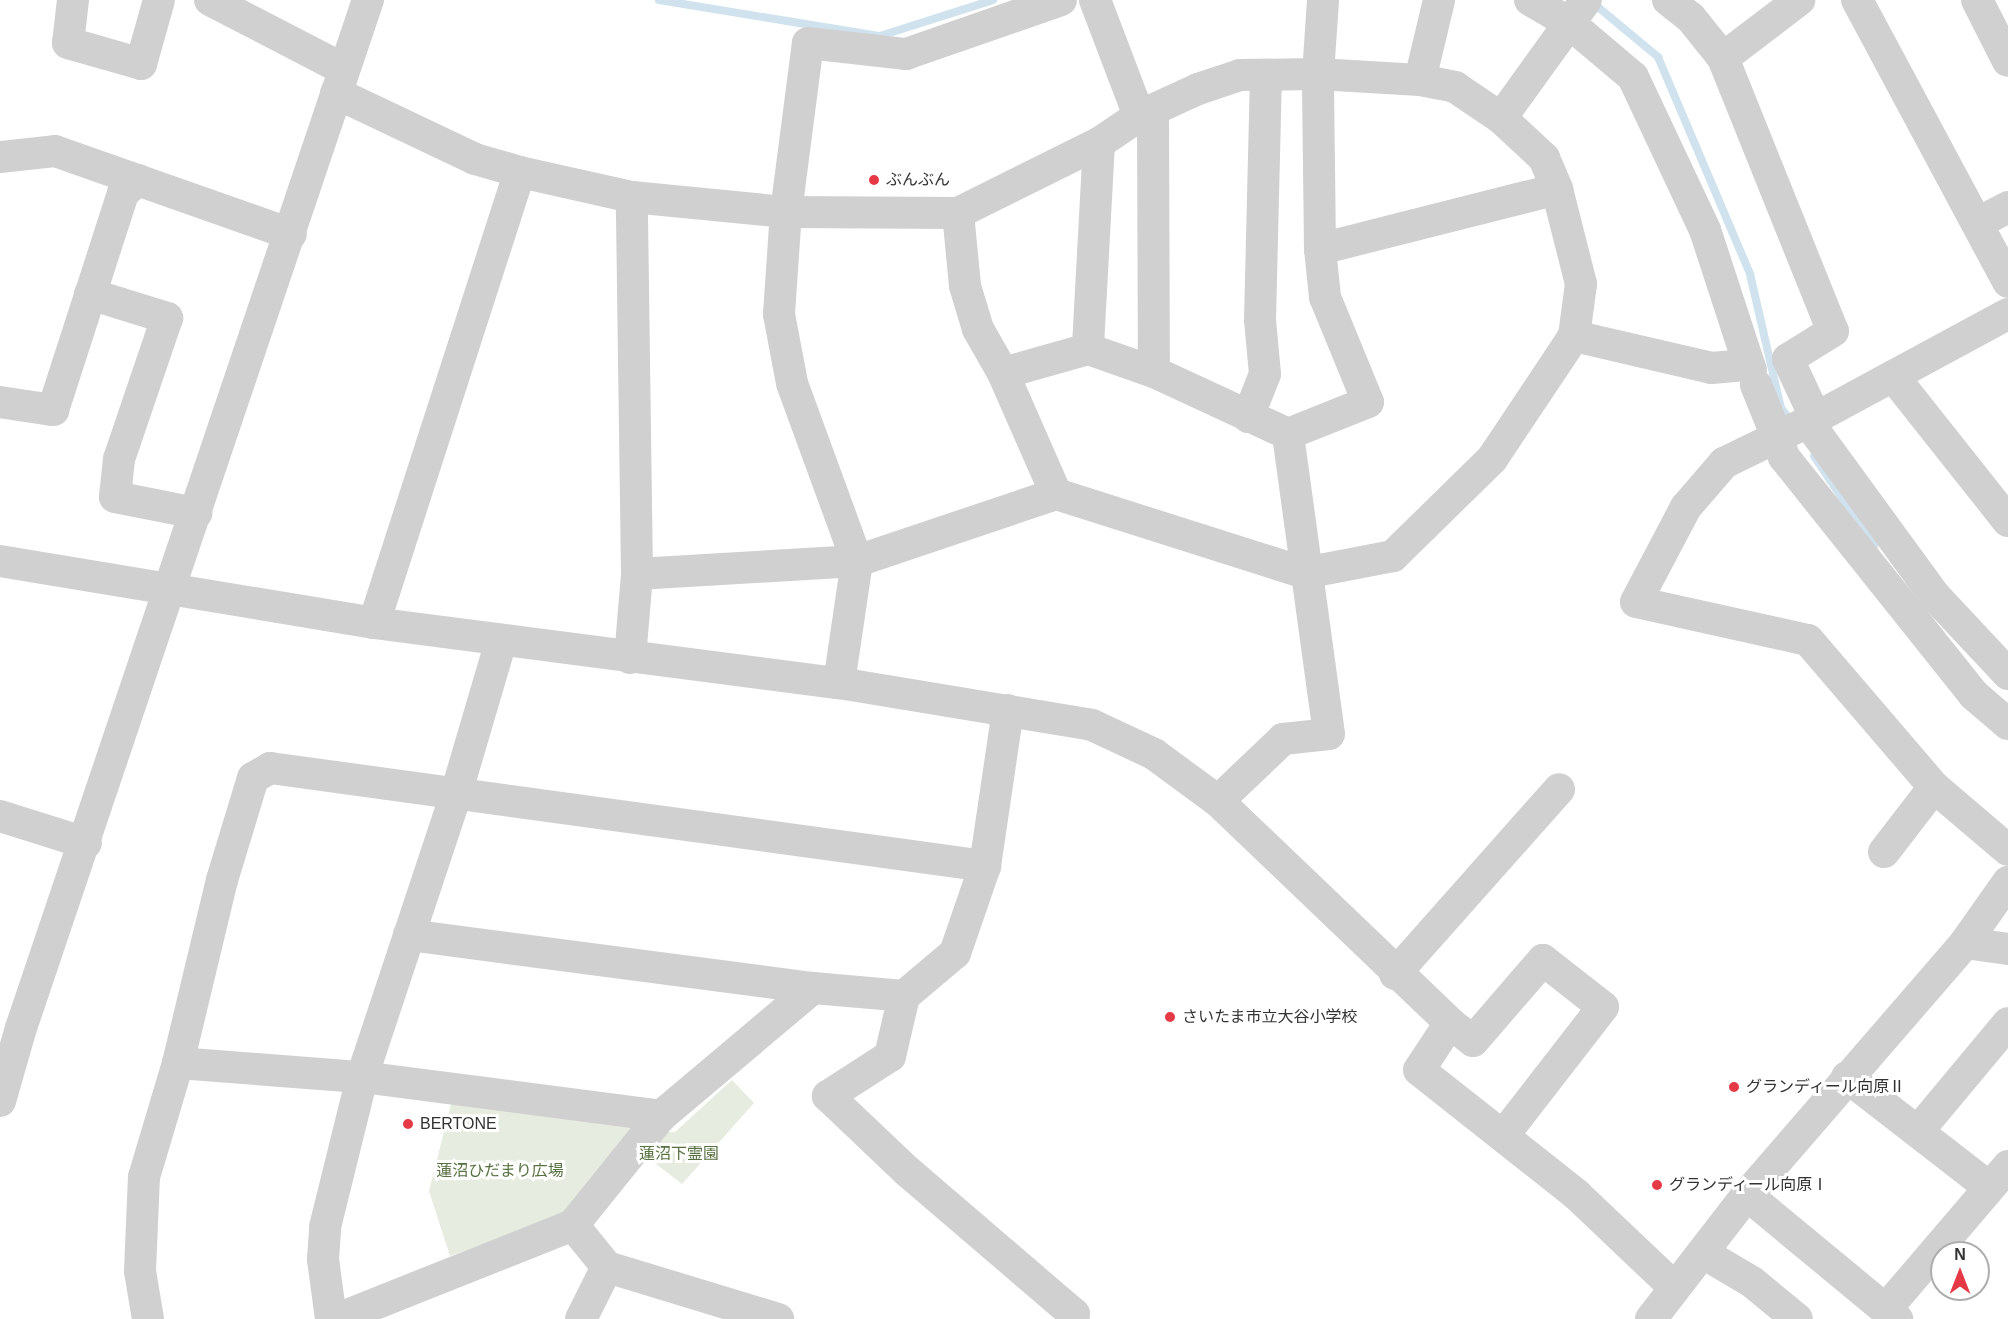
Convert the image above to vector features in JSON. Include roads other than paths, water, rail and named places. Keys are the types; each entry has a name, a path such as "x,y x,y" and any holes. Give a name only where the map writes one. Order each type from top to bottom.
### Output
{"street":[{"path":"73,0 68,44 141,64 159,0"},
{"path":"210,0 339,81 475,159 520,172 632,197 786,212 958,213 1099,143 1146,113 1198,88 1240,75 1318,74 1420,80 1455,87 1501,118 1544,158 1557,189 1581,284 1574,336 1492,459 1393,556 1305,573 1056,494 857,561 637,574"},
{"path":"0,1101 10,1025 86,843 291,234 339,81 368,0"},
{"path":"839,683 857,561 792,383 779,314 786,212 808,43 906,54 1060,0"},
{"path":"1095,0 1146,113 1154,372"},
{"path":"1003,373 1088,348 1154,372 1288,434 1368,402 1325,297 1320,249 1318,74 1323,0"},
{"path":"1420,80 1439,0"},
{"path":"1530,0 1579,9 1633,77 1705,230 1752,373 1798,426 1935,596 2008,674"},
{"path":"1668,0 1691,18 1723,58 1833,331 1788,359 1798,426 1784,457 1966,686 2008,724"},
{"path":"1723,58 1798,0"},
{"path":"1857,0 2008,282"},
{"path":"1977,0 2008,62"},
{"path":"1501,118 1579,9"},
{"path":"1248,417 1265,374 1260,320 1266,76"},
{"path":"1088,348 1099,143"},
{"path":"0,157 55,151 291,234"},
{"path":"374,623 520,172"},
{"path":"0,402 52,410 123,193 138,180"},
{"path":"1320,249 1557,189"},
{"path":"630,658 637,574 632,197"},
{"path":"1978,223 2008,207"},
{"path":"958,213 965,286 978,329 1003,373 1056,494"},
{"path":"90,294 167,318 119,459 115,497 196,513"},
{"path":"2008,314 1724,464 1686,507 1636,602 1808,640 1934,787 2008,850"},
{"path":"1574,336 1711,368 1752,373"},
{"path":"1893,376 2008,521"},
{"path":"1218,801 1283,739 1329,734 1305,573 1288,434"},
{"path":"0,561 374,623 630,658 839,683 1092,725 1154,754 1218,801 1395,974 1473,1041 1543,960 1603,1007 1503,1136"},
{"path":"331,1319 323,1259 325,1227 362,1077 456,794 501,640"},
{"path":"1008,710 984,866 955,953 904,996 890,1056 828,1096 907,1171 1074,1314 1071,1319"},
{"path":"148,1319 140,1271 144,1177 178,1063 222,880 253,778 270,768 984,866"},
{"path":"1884,852 1934,787"},
{"path":"1395,974 1559,789"},
{"path":"0,816 86,843"},
{"path":"1651,1319 1747,1195 1965,943 2008,882"},
{"path":"409,935 813,988 904,996"},
{"path":"1965,943 2008,949"},
{"path":"338,1319 573,1225 661,1116 813,988"},
{"path":"1450,1023 1419,1070 1577,1195 1674,1287"},
{"path":"1918,1130 2008,1023"},
{"path":"178,1063 362,1077 661,1116"},
{"path":"1747,1195 1892,1314 1998,1176 1918,1130 1847,1077"},
{"path":"573,1225 607,1267 696,1307 778,1319"},
{"path":"1703,1254 1752,1281 1797,1319"},
{"path":"581,1319 607,1267"}],"waterway":[{"path":"659,0 880,36 993,0"},
{"path":"1593,3 1658,57 1750,274 1781,408 1791,421"},
{"path":"1814,456 1874,546"}],"place":[{"name":"ぶんぶん","path":"874,180"},
{"name":"さいたま市立大谷小学校","path":"1170,1017"},
{"name":"グランディール向原Ⅱ","path":"1734,1087"},
{"name":"BERTONE","path":"408,1124"},
{"name":"グランディール向原Ⅰ","path":"1657,1185"}],"park label":[{"name":"蓮沼下霊園","path":"679,1154"},
{"name":"蓮沼ひだまり広場","path":"500,1171"}]}
